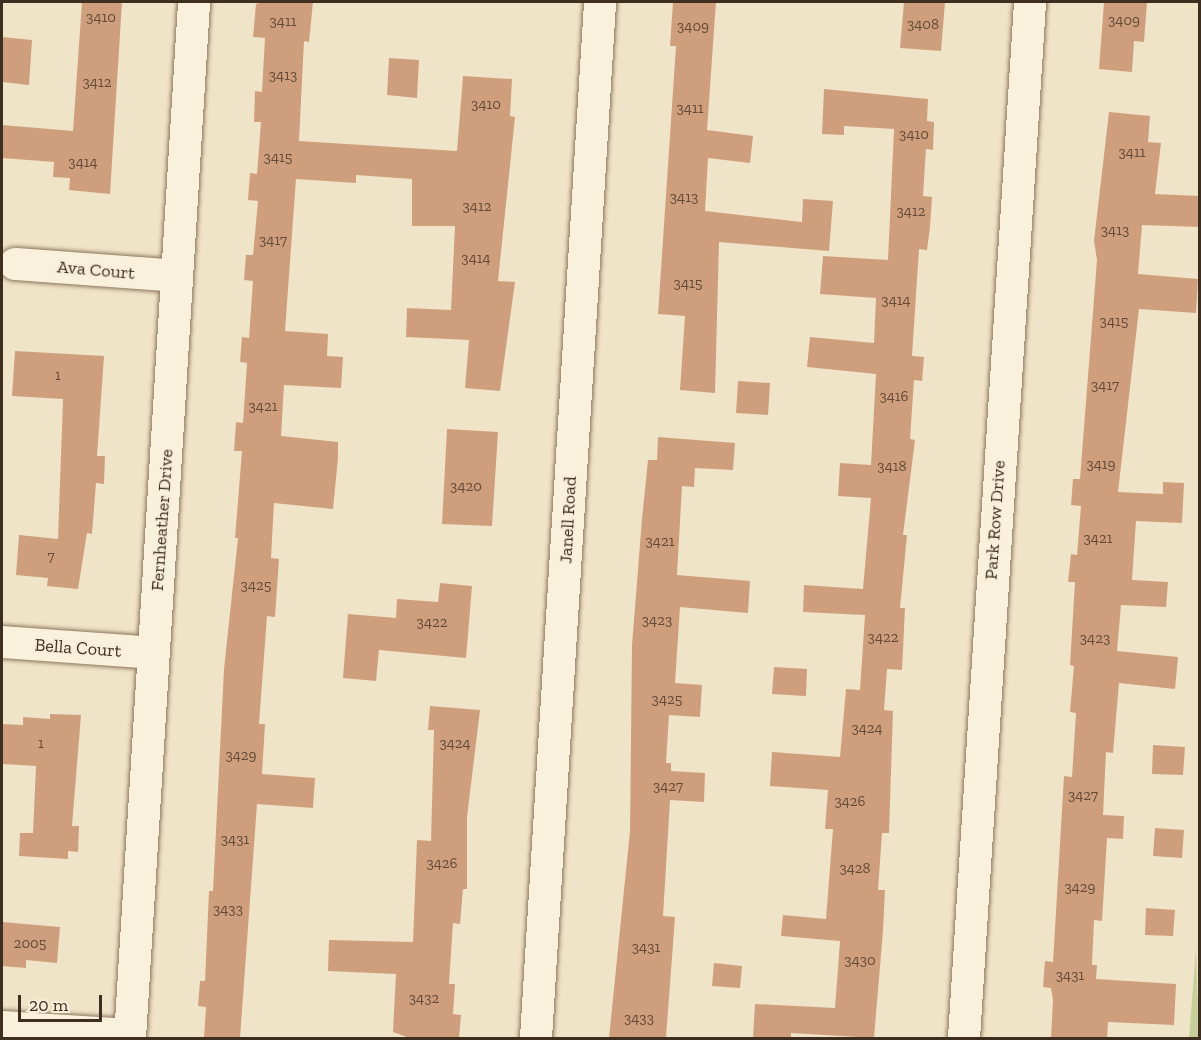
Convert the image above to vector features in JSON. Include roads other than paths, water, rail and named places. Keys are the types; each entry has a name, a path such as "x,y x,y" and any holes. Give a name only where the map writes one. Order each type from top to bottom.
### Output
{"street":[{"name":"Fernheather Drive","path":"130,1037 194,2"},
{"name":"Janell Road","path":"536,1038 600,2"},
{"name":"Park Row Drive","path":"963,1038 1030,2"},
{"name":"Ava Court","path":"15,264 177,276"},
{"name":"Bella Court","path":"2,642 154,653"},
{"path":"2,1027 130,1037"}]}
